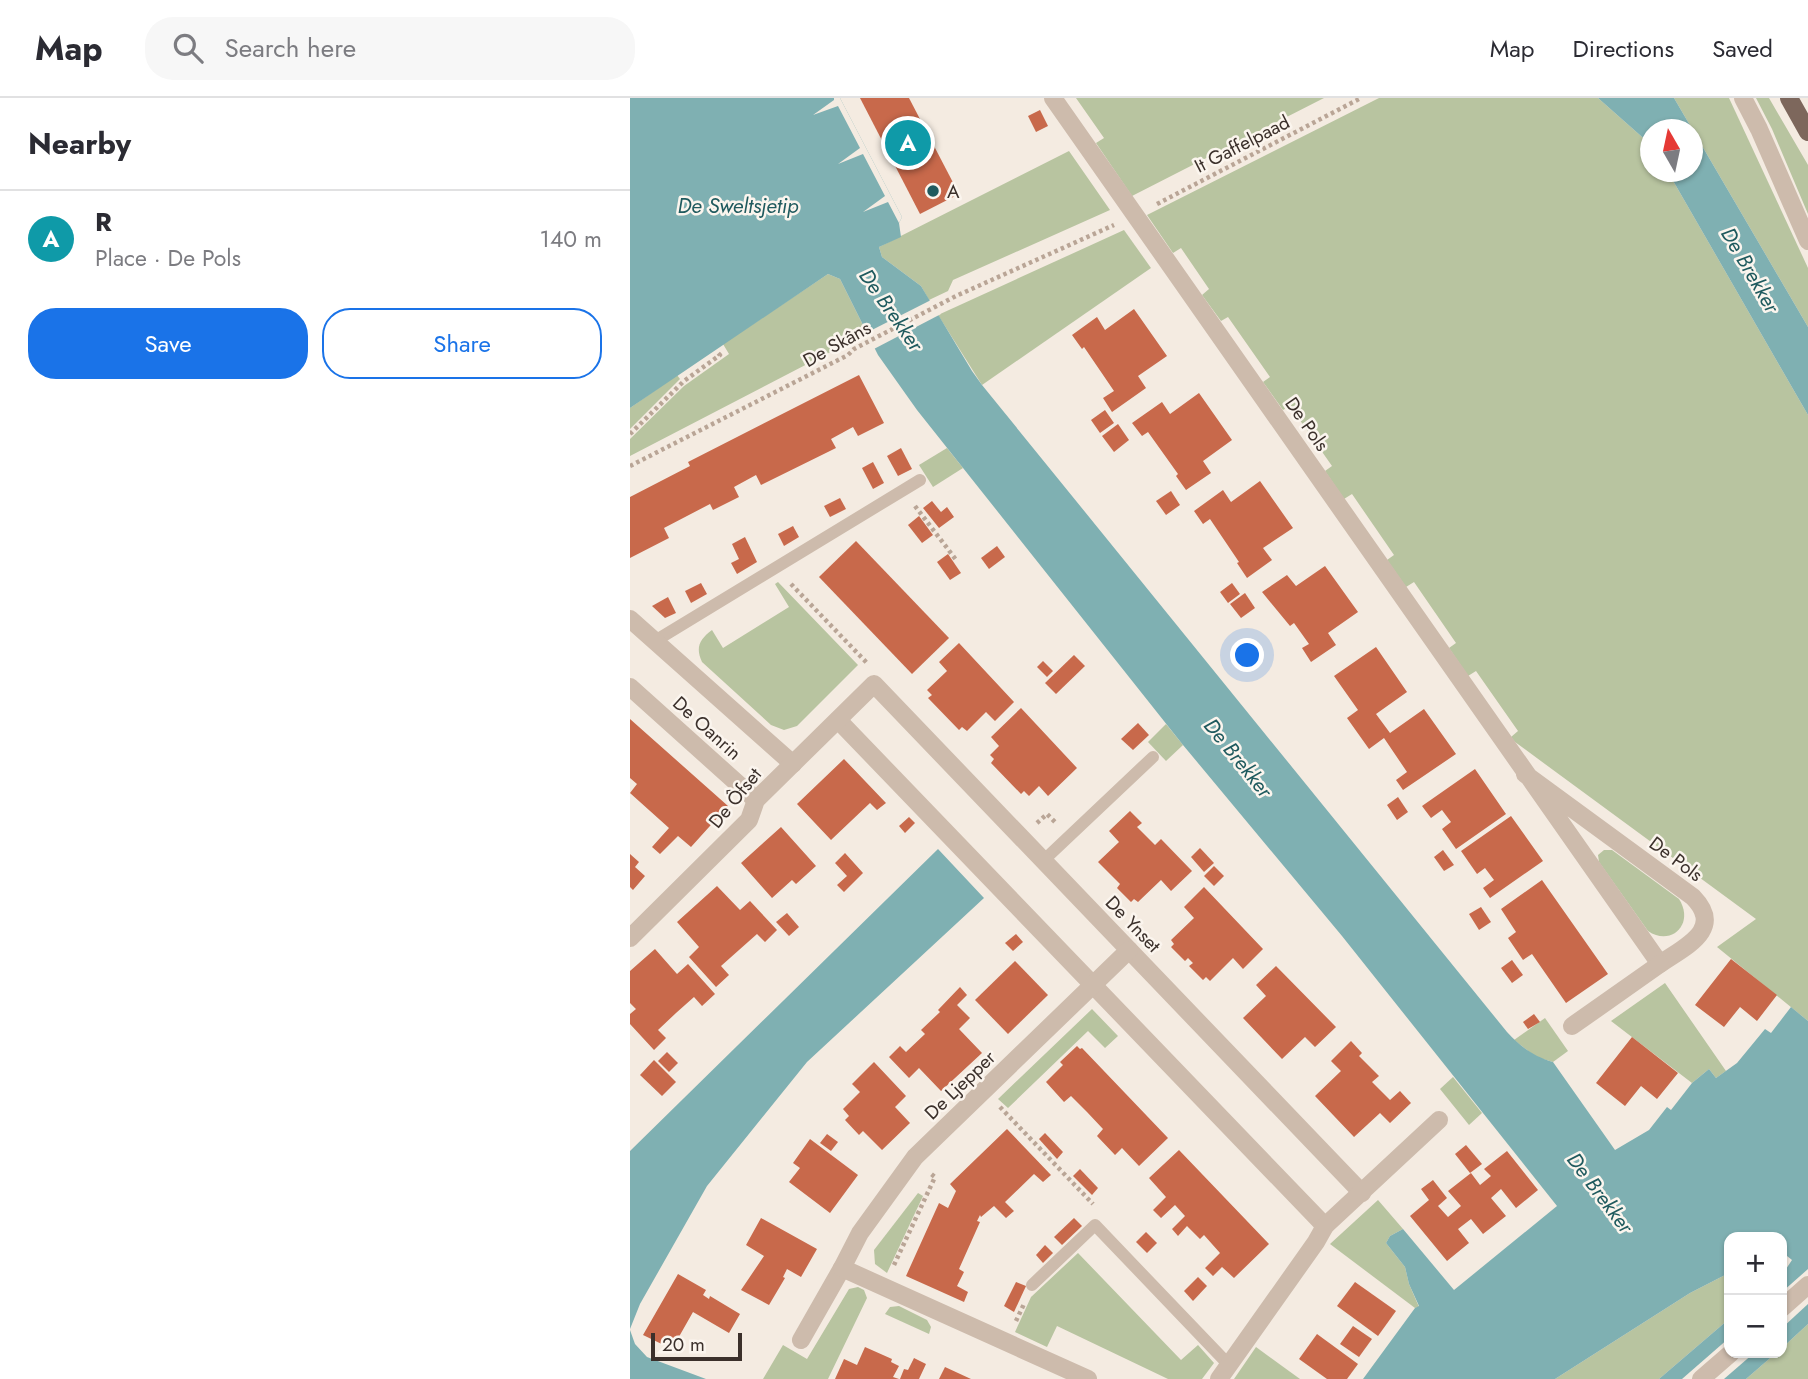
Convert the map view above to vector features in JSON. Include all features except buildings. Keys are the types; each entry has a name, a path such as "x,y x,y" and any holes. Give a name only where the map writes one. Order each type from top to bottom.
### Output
{"main road":[{"path":"1789,98 1808,132"}],"street":[{"name":"De Pols","path":"1053,98 1660,964"},
{"path":"1743,98 1808,241"},
{"path":"630,619 793,764"},
{"name":"De Ôfset","path":"630,938 749,820 756,800 874,684"},
{"name":"De Ynset","path":"874,684 1362,1193"},
{"name":"De Oanrin","path":"630,687 756,800"},
{"path":"838,720 1325,1226"},
{"name":"De Pols","path":"1525,774 1701,905 1705,915 1705,926 1700,936 1572,1026"},
{"name":"De Ljepper","path":"801,1340 860,1233 915,1157 1129,950"},
{"path":"1224,1371 1325,1226 1440,1120"},
{"path":"842,1268 1088,1379"},
{"path":"1787,1304 1808,1285"},
{"path":"1701,1379 1725,1358"}],"lane":[{"path":"655,642 920,480"},
{"path":"1043,861 1153,757"},
{"path":"1032,1285 1095,1225 1224,1371"}],"path":[{"name":"It Gaffelpaad","path":"1136,215 1361,98"},
{"name":"De Skâns","path":"630,466 848,355 859,346 947,301 1136,215"},
{"path":"630,435 689,375 720,355 718,353"},
{"path":"903,490 957,561"},
{"path":"775,568 877,673 874,684"},
{"path":"985,1091 1105,1216 1095,1225"},
{"path":"884,1286 934,1177 915,1157"},
{"path":"1007,1341 1032,1285"}],"green space":[{"path":"1076,98 1324,98 1132,196 1096,143 1104,138"},
{"path":"1379,98 1598,98 1640,135 1640,182 1674,182 1808,415 1808,1021 1717,947 1756,919 1515,742 1511,737 1518,731 1476,671 1468,676 1449,648 1456,643 1414,582 1406,587 1387,560 1394,555 1352,494 1344,499 1325,471 1332,466 1290,406 1283,410 1263,382 1270,377 1228,317 1221,321 1202,295 1209,289 1181,248 1173,253 1147,215"},
{"path":"1674,98 1729,98 1808,268 1808,327 1703,148 1703,119 1686,119"},
{"path":"1756,98 1769,98 1808,165 1808,214 1772,129"},
{"path":"1069,151 1110,210 953,280 948,291 929,300 921,286 882,257 879,247"},
{"path":"1124,230 1151,268 982,385 938,315"},
{"path":"828,274 840,279 867,333 630,456 630,439 684,386 729,354 723,344"},
{"path":"677,375 680,379 630,429 630,408"},
{"path":"947,448 963,468 933,487 919,465"},
{"path":"778,582 858,665 797,726 784,730 771,725 702,662 699,652 702,640 712,630 723,648 789,607 775,584"},
{"path":"1166,724 1183,745 1166,761 1148,742"},
{"path":"1604,850 1612,850 1679,899 1684,917 1678,930 1665,936 1648,931 1599,862 1598,855"},
{"path":"1665,983 1726,1071 1716,1078 1709,1069 1692,1083 1611,1021"},
{"path":"1092,1009 1118,1036 1105,1048 1088,1031 1008,1108 998,1099"},
{"path":"1545,1018 1568,1051 1553,1062 1536,1057 1514,1040"},
{"path":"1453,1077 1482,1113 1469,1125 1440,1089"},
{"path":"918,1193 923,1196 887,1273 875,1264 874,1250"},
{"path":"1378,1200 1403,1229 1390,1236 1386,1243 1405,1267 1419,1307 1415,1308 1330,1244"},
{"path":"1078,1253 1181,1360 1198,1345 1214,1363 1202,1379 1168,1379 1057,1326 1047,1347 1015,1332 1031,1297"},
{"path":"1724,1276 1724,1323 1659,1379 1555,1379 1690,1293"},
{"path":"858,1287 864,1290 867,1298 828,1379 763,1379 783,1345 807,1359 849,1289"},
{"path":"899,1306 927,1320 931,1327 929,1334 885,1314 890,1307"},
{"path":"1808,1324 1808,1379 1746,1379 1770,1358 1787,1358 1787,1343"},
{"path":"1256,1347 1300,1379 1234,1379"}],"water":[{"path":"630,98 840,98 902,217 899,223 901,237 879,247 882,257 921,286 982,385 1507,1032 1528,1050 1553,1062 1615,1150 1649,1130 1667,1107 1671,1110 1692,1083 1709,1069 1716,1078 1737,1063 1765,1029 1771,1033 1791,1007 1808,1021 1808,1269 1787,1288 1787,1268 1792,1260 1787,1256 1787,1232 1724,1232 1724,1276 1690,1293 1555,1379 1363,1379 1419,1306 1405,1267 1386,1243 1390,1236 1403,1229 1454,1290 1557,1206 1342,936 1183,745 917,410 878,355 840,279 828,274 630,408"},
{"path":"1598,98 1674,98 1686,119 1640,119 1640,135"},
{"name":"De Brekker","path":"1703,148 1808,327 1808,415 1674,182 1703,182"},
{"path":"938,849 984,898 807,1062 707,1186 640,1304 630,1329 630,1151"},
{"path":"1808,1304 1808,1324 1787,1343 1787,1323"},
{"path":"1724,1323 1724,1342 1682,1379 1659,1379"},
{"path":"630,1330 635,1344 647,1357 706,1379 630,1379"},
{"path":"1748,1358 1770,1358 1746,1379 1724,1379"}],"pier":[{"path":"834,98 840,98 902,217 899,223 888,202 863,212 885,196 863,154 838,164 860,148 838,106 813,115"},
{"path":"933,299 941,314 872,350 864,334"}],"place":[{"name":"R","path":"908,143"},
{"name":"A","path":"933,191"}],"water label":[{"name":"De Sweltsjetip","path":"738,206"}]}
